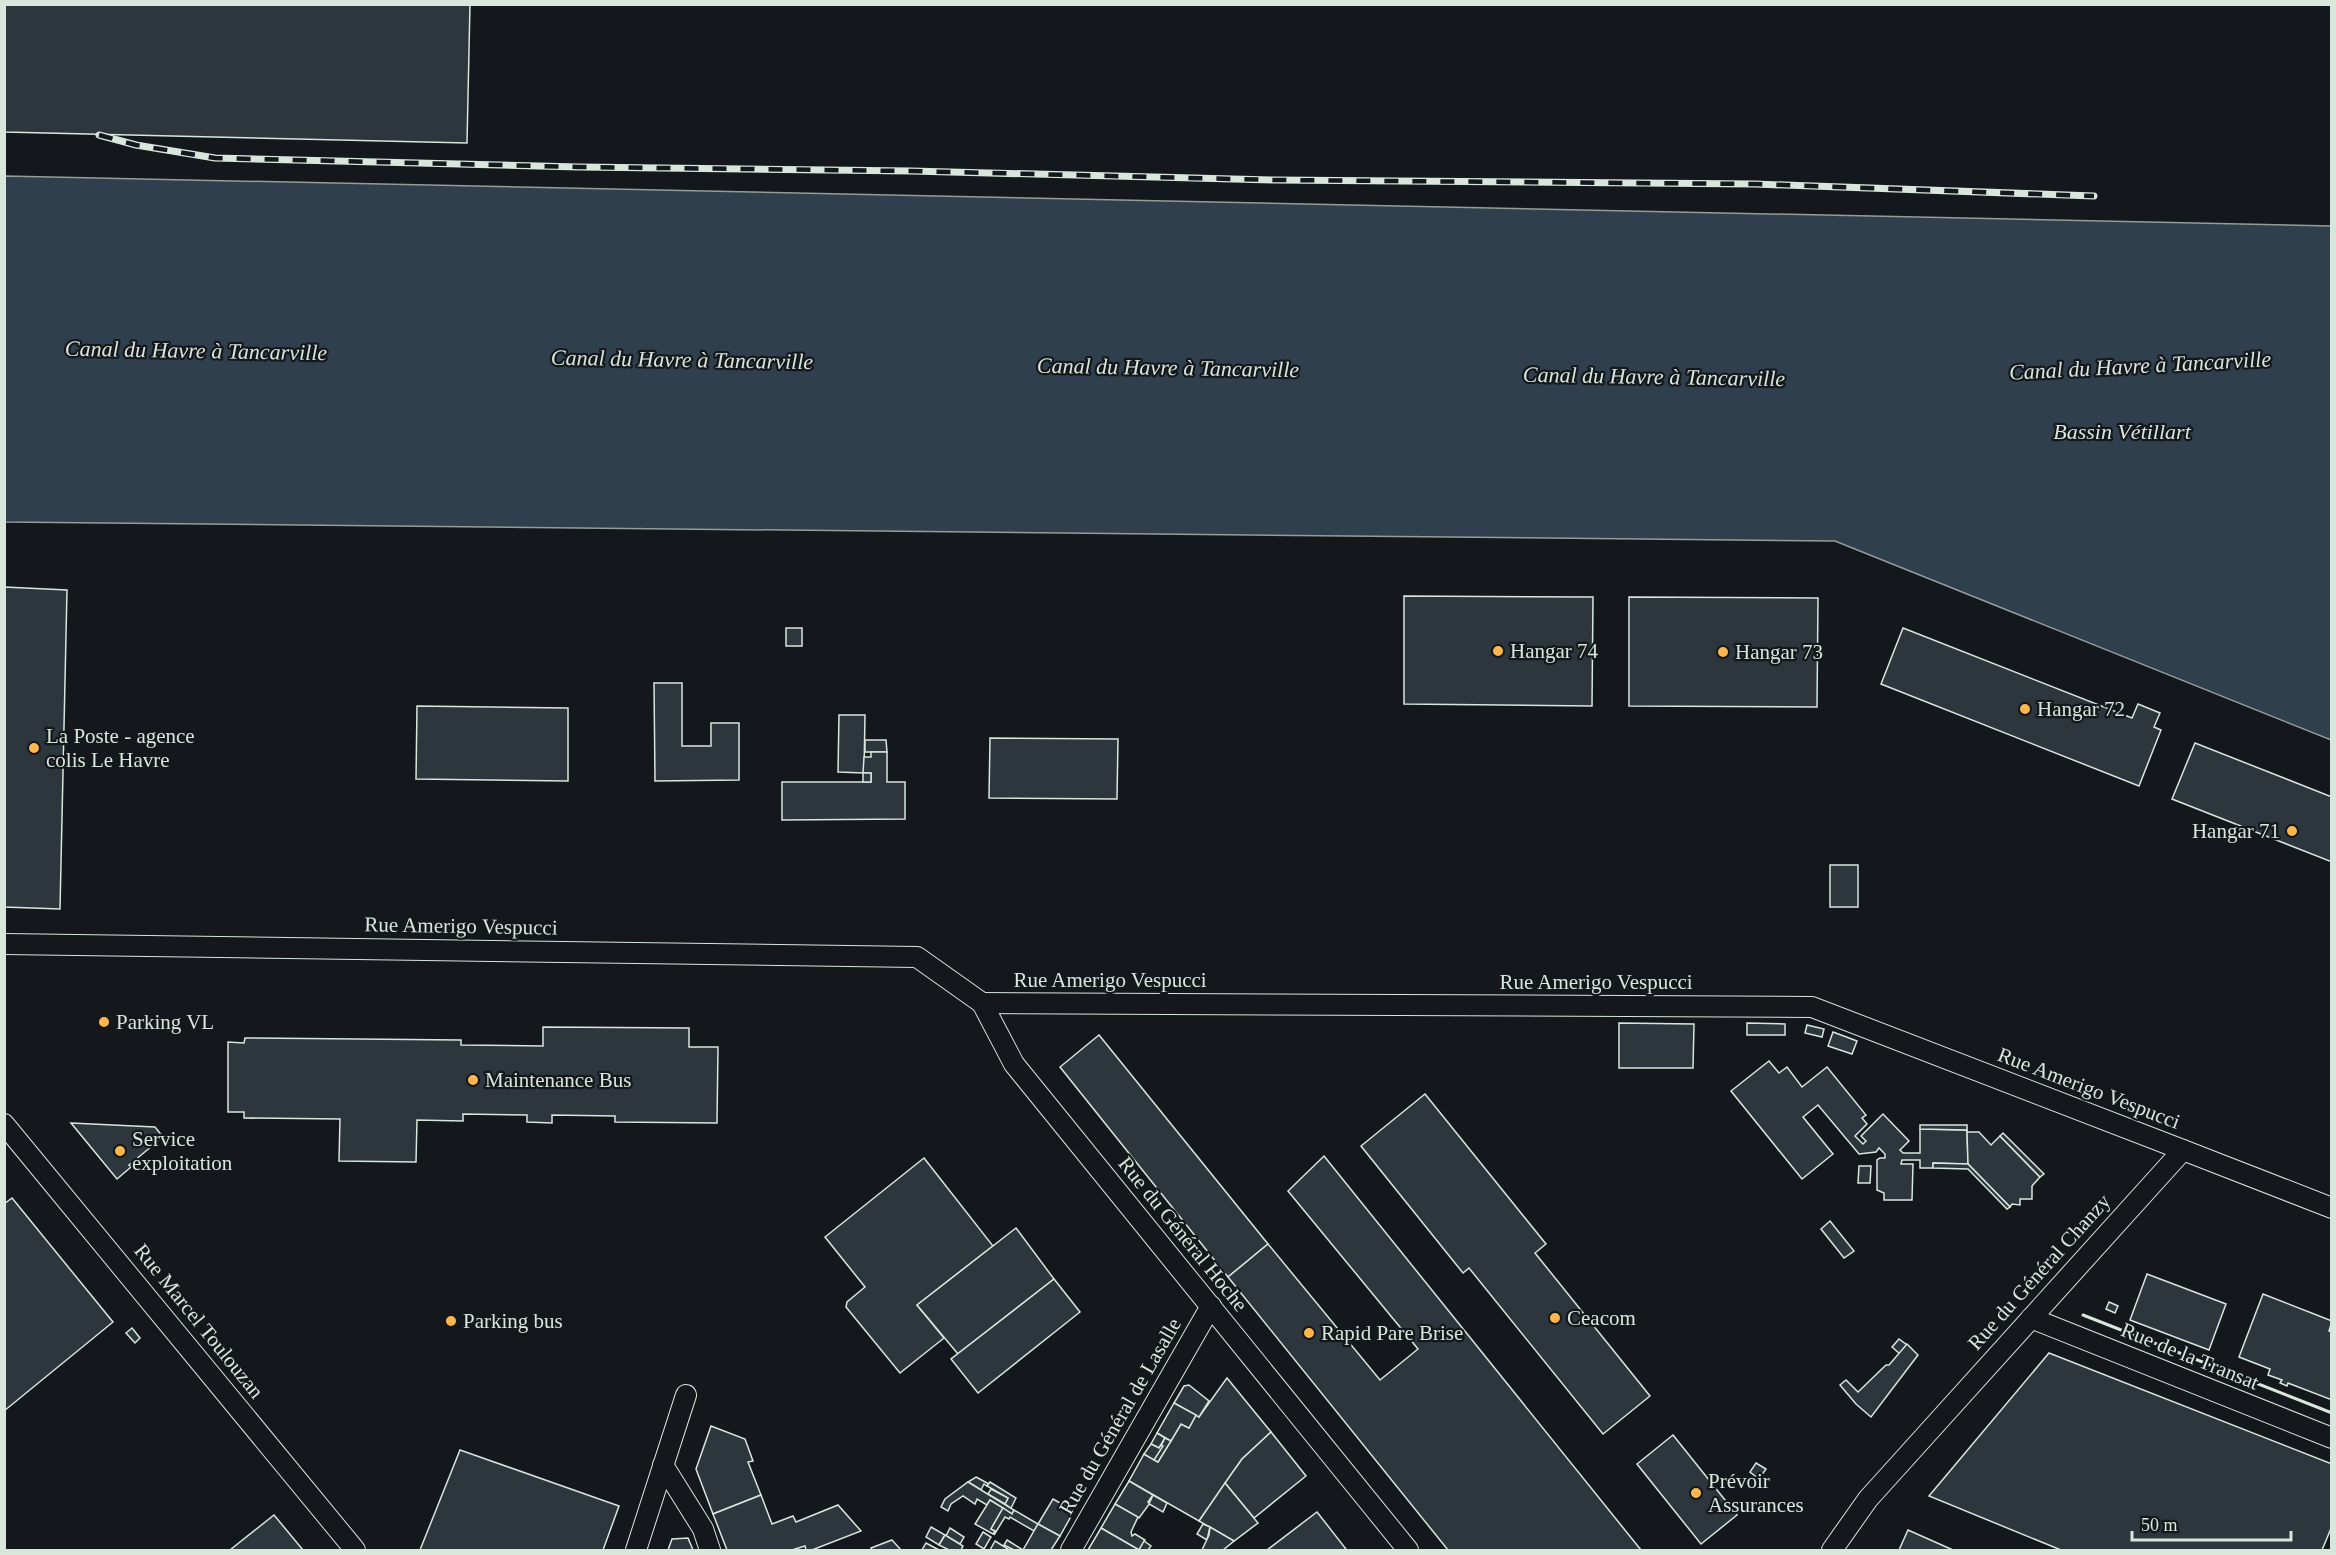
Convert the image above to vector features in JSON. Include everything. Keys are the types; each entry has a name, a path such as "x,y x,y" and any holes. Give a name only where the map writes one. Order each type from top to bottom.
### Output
{"street":[{"name":"Rue Amerigo Vespucci","path":"4,944 916,957"},
{"name":"Rue du Général Hoche","path":"916,957 982,1003 1014,1064 1408,1551"},
{"name":"Rue Amerigo Vespucci","path":"982,1003 1812,1007 2183,1150"},
{"name":"Rue Marcel Toulouzan","path":"4,1124 355,1551"},
{"path":"2183,1150 2331,1208"},
{"name":"Rue du Général Chanzy","path":"1832,1551 1868,1499 2183,1150"},
{"name":"Rue du Général de Lasalle","path":"1071,1551 1211,1306"},
{"name":"Rue de la Transat","path":"2031,1318 2331,1438"},
{"path":"636,1551 686,1395"},
{"path":"663,1465 703,1529 710,1551"}],"water":[{"name":"Bassin Vétillart","path":"5,176 2331,226 2331,740 1835,541 5,522"}],"building":[{"path":"4,4 470,4 467,143 4,132"},
{"name":"La Poste - agence colis Le Havre","path":"4,587 67,590 60,909 4,907"},
{"name":"Hangar 74","path":"1404,596 1593,597 1592,706 1404,704"},
{"name":"Hangar 73","path":"1629,597 1818,598 1817,707 1629,706"},
{"path":"786,628 802,628 802,646 786,646"},
{"name":"Hangar 72","path":"1903,628 2132,718 2138,704 2160,713 2154,727 2161,730 2139,786 1881,684"},
{"path":"654,683 682,683 682,746 711,746 711,723 739,723 739,780 655,781"},
{"path":"417,706 568,708 568,781 416,779"},
{"path":"839,715 865,715 864,773 838,772"},
{"path":"990,738 1118,739 1117,799 989,798"},
{"path":"865,740 886,740 887,752 865,752"},
{"name":"Hangar 71","path":"2195,743 2332,797 2332,862 2172,799"},
{"path":"871,752 887,752 887,782 905,782 905,819 782,820 782,782 871,782 871,773 863,773 864,757 871,757"},
{"path":"863,773 871,773 871,782 863,782"},
{"path":"1830,865 1858,865 1858,907 1830,907"},
{"path":"1619,1023 1694,1024 1693,1068 1619,1068"},
{"path":"1747,1023 1785,1024 1785,1035 1747,1035"},
{"path":"1807,1025 1824,1029 1822,1037 1805,1033"},
{"name":"Maintenance Bus","path":"543,1027 689,1028 689,1047 718,1047 717,1123 615,1122 615,1116 552,1115 552,1123 527,1122 527,1115 463,1114 463,1121 417,1120 416,1162 339,1161 340,1119 244,1118 244,1112 228,1112 228,1042 244,1043 245,1038 461,1040 461,1045 543,1046"},
{"path":"1833,1032 1857,1041 1852,1054 1828,1046"},
{"path":"1099,1035 1268,1244 1228,1277 1060,1067"},
{"path":"1769,1061 1779,1073 1787,1067 1802,1087 1827,1067 1866,1115 1862,1118 1867,1124 1855,1136 1863,1144 1866,1141 1861,1136 1883,1114 1909,1141 1900,1150 1903,1153 1920,1153 1920,1129 1967,1130 1968,1164 1933,1163 1933,1168 1920,1168 1920,1160 1902,1160 1901,1164 1913,1164 1912,1200 1884,1200 1884,1193 1877,1190 1877,1160 1885,1158 1885,1154 1879,1148 1876,1152 1859,1154 1818,1105 1803,1117 1833,1154 1802,1179 1731,1091"},
{"path":"1425,1094 1546,1244 1535,1253 1650,1396 1603,1434 1469,1268 1463,1273 1361,1146"},
{"name":"Service exploitation","path":"71,1123 155,1127 163,1137 129,1165 131,1167 117,1179"},
{"path":"1920,1125 1967,1125 1967,1130 1920,1129"},
{"path":"1967,1132 1979,1132 1991,1145 2000,1136 2040,1177 2032,1186 2032,1199 2020,1199 2020,1205 2012,1204 2010,1207 1968,1164"},
{"path":"2003,1133 2044,1174 2040,1177 2000,1136"},
{"path":"1324,1156 1641,1550 1448,1550 1228,1277 1268,1244 1380,1380 1418,1349 1288,1191"},
{"path":"924,1158 993,1246 917,1305 944,1338 900,1373 846,1307 847,1302 865,1287 825,1237"},
{"path":"1933,1163 1968,1164 2010,1207 2007,1209 1968,1169 1933,1168"},
{"path":"1859,1166 1871,1166 1870,1183 1858,1183"},
{"path":"12,1198 113,1322 4,1411 4,1204"},
{"path":"1830,1221 1854,1251 1844,1258 1821,1229"},
{"path":"1016,1228 1054,1279 958,1354 917,1305"},
{"path":"2147,1274 2226,1304 2209,1350 2130,1320"},
{"path":"1054,1279 1080,1312 978,1393 951,1359"},
{"path":"2263,1294 2332,1321 2329,1331 2332,1332 2332,1400 2288,1383 2287,1386 2280,1383 2282,1380 2268,1375 2270,1369 2239,1357"},
{"path":"2109,1302 2118,1306 2115,1313 2106,1309"},
{"path":"132,1328 140,1338 135,1343 126,1333"},
{"path":"1899,1339 1907,1345 1900,1354 1892,1347"},
{"path":"1907,1344 1918,1355 1871,1417 1840,1385 1846,1380 1858,1392 1886,1365 1889,1365"},
{"path":"2049,1353 2332,1464 2332,1526 2322,1550 2061,1550 1929,1496"},
{"path":"1227,1378 1271,1432 1242,1459 1199,1521 1129,1481 1144,1454 1158,1462 1181,1424 1189,1428 1196,1415 1199,1417"},
{"path":"1189,1385 1209,1401 1199,1417 1174,1403 1184,1386"},
{"path":"1174,1403 1196,1415 1189,1428 1181,1424 1171,1441 1157,1433"},
{"path":"711,1426 745,1439 753,1461 748,1462 761,1495 713,1514 696,1469"},
{"path":"1271,1432 1306,1476 1254,1518 1225,1483 1242,1459"},
{"path":"1157,1433 1165,1438 1159,1448 1151,1444"},
{"path":"1673,1435 1737,1515 1701,1544 1637,1464"},
{"path":"1165,1438 1171,1441 1158,1462 1154,1460"},
{"path":"1151,1444 1159,1448 1163,1446 1154,1460 1144,1454"},
{"path":"460,1450 619,1506 603,1550 420,1550"},
{"path":"1756,1463 1766,1469 1759,1479 1750,1472"},
{"path":"976,1477 989,1484 987,1486 984,1484 981,1490 968,1482"},
{"path":"1129,1481 1153,1495 1139,1518 1115,1504"},
{"path":"968,1482 1014,1510 1012,1514 990,1500 987,1505 977,1499 975,1504 963,1496 951,1504 948,1511 941,1507 945,1499"},
{"path":"990,1482 1016,1498 1011,1508 1005,1504 1008,1498 987,1486"},
{"path":"1225,1483 1258,1523 1234,1541 1199,1521"},
{"path":"991,1489 1008,1498 1005,1504 988,1494"},
{"path":"761,1495 772,1524 793,1516 796,1522 838,1505 861,1531 812,1550 806,1550 805,1546 792,1550 727,1550 713,1514"},
{"path":"1153,1495 1167,1503 1163,1512 1149,1504"},
{"path":"1053,1499 1074,1511 1060,1536 1038,1524"},
{"path":"990,1500 1003,1508 991,1529 995,1531 993,1534 975,1524"},
{"path":"1115,1504 1138,1517 1131,1532 1132,1536 1135,1534 1145,1540 1139,1550 1101,1528"},
{"path":"1003,1508 1012,1514 1014,1510 1038,1524 1034,1531 1010,1517 1009,1519 1005,1517 994,1535 995,1531 991,1529"},
{"path":"1317,1512 1346,1549 1267,1550"},
{"path":"274,1515 303,1550 230,1550"},
{"path":"1038,1524 1060,1536 1051,1550 1023,1550"},
{"path":"1203,1524 1210,1527 1207,1540 1197,1534"},
{"path":"931,1527 945,1535 939,1545 926,1537"},
{"path":"1210,1527 1234,1541 1223,1550 1202,1550"},
{"path":"950,1528 964,1537 960,1544 946,1536"},
{"path":"1101,1528 1139,1550 1088,1550"},
{"path":"1908,1530 1953,1550 1899,1550"},
{"path":"983,1532 991,1537 984,1549 976,1544"},
{"path":"945,1535 963,1546 961,1550 949,1550 939,1545"},
{"path":"688,1538 693,1550 668,1550 672,1539"},
{"path":"892,1540 901,1550 872,1550 871,1548"},
{"path":"1007,1540 1023,1550 1014,1550 1004,1545"},
{"path":"995,1541 1008,1549 990,1550"},
{"path":"1144,1541 1151,1546 1148,1550 1139,1550"},
{"path":"926,1543 939,1550 922,1550"}],"railway":[{"path":"99,135 136,145 215,158 1274,180 1755,184 2094,196"}],"wall":[{"path":"2083,1315 2332,1413"}],"place":[{"name":"Hangar 74","path":"1498,651"},
{"name":"Hangar 73","path":"1723,652"},
{"name":"Hangar 72","path":"2025,709"},
{"name":"La Poste - agence colis Le Havre","path":"34,748"},
{"name":"Hangar 71","path":"2292,831"},
{"name":"Parking VL","path":"104,1022"},
{"name":"Maintenance Bus","path":"473,1080"},
{"name":"Service exploitation","path":"120,1151"},
{"name":"Ceacom","path":"1555,1318"},
{"name":"Parking bus","path":"451,1321"},
{"name":"Rapid Pare Brise","path":"1309,1333"},
{"name":"Prévoir Assurances","path":"1696,1493"}],"water label":[{"name":"Canal du Havre à Tancarville","path":"196,350"},
{"name":"Canal du Havre à Tancarville","path":"682,359"},
{"name":"Canal du Havre à Tancarville","path":"2140,365"},
{"name":"Canal du Havre à Tancarville","path":"1168,367"},
{"name":"Canal du Havre à Tancarville","path":"1654,376"}]}
